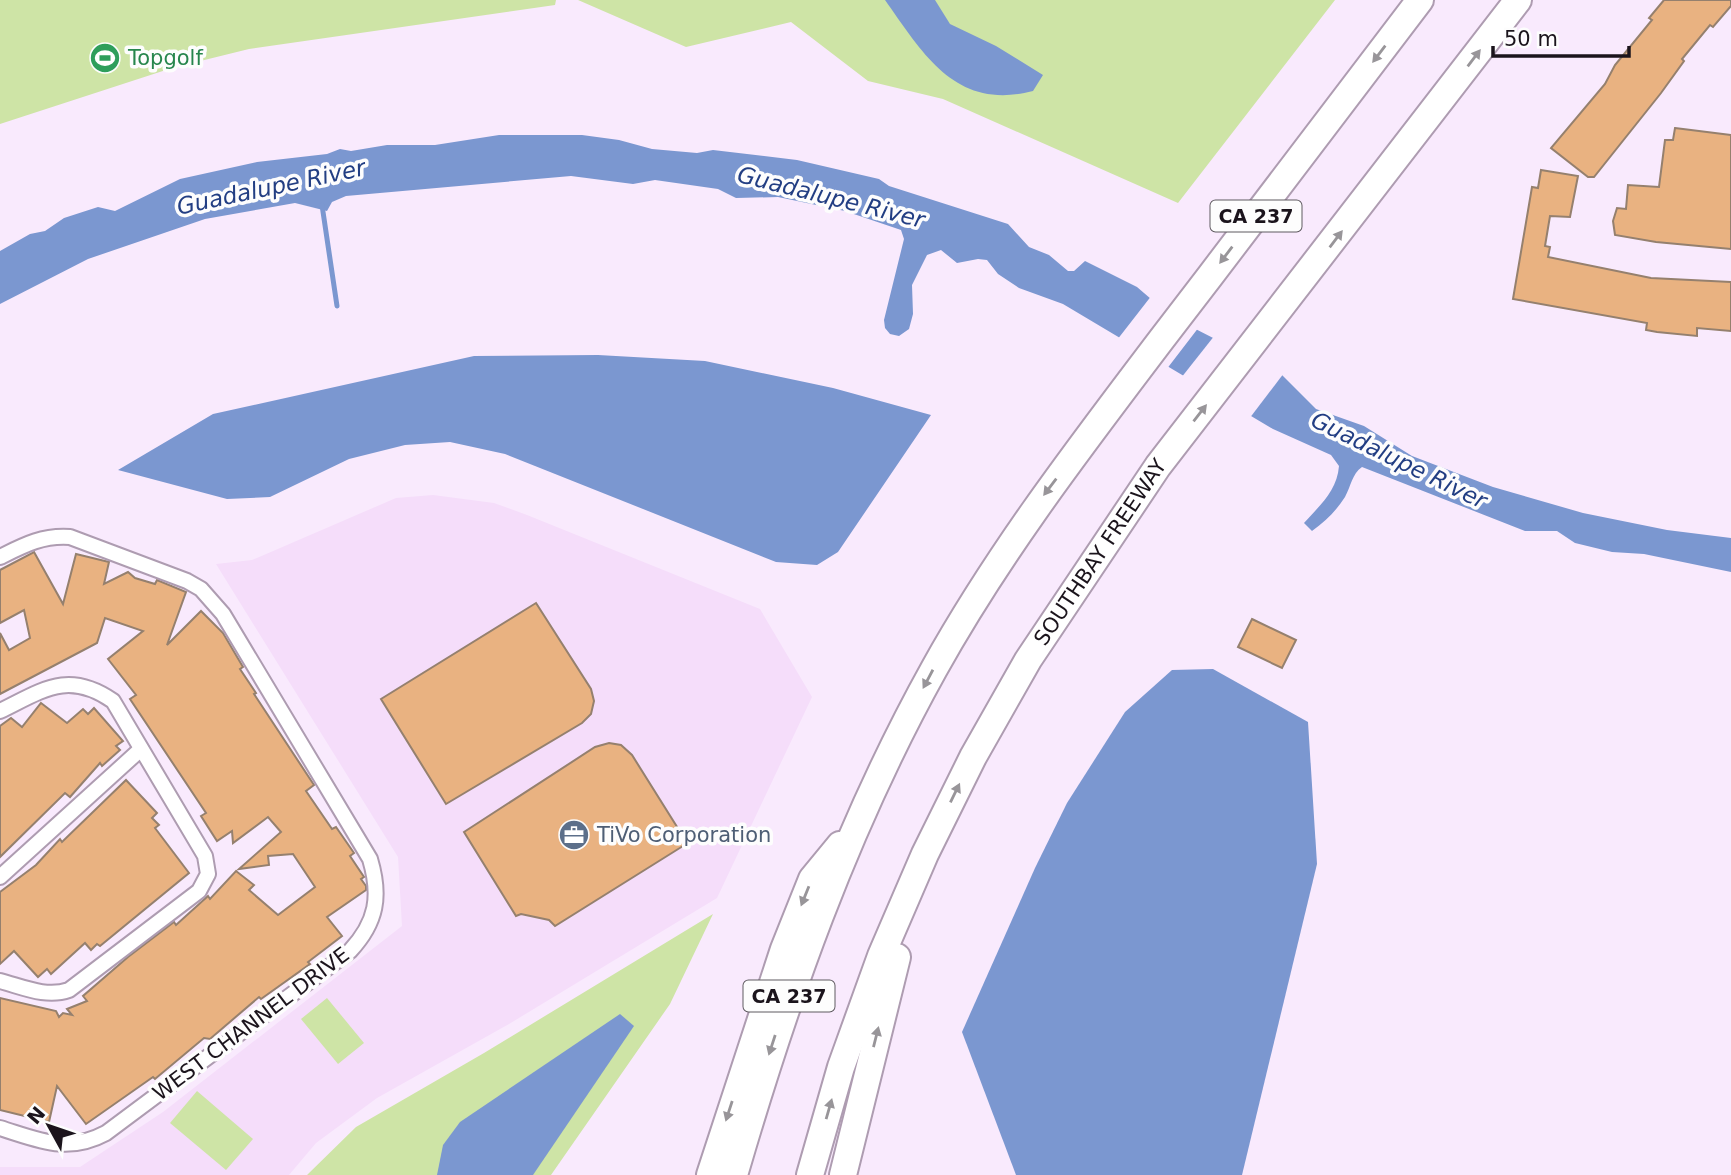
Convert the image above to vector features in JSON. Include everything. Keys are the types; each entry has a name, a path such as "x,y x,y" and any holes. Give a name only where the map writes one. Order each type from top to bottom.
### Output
{"highway":[{"name":"CA 237","path":"734,1175 777,1031 811,934 904,724 959,625 1016,536 1091,433 1420,0"},
{"name":"SOUTHBAY FREEWAY","path":"810,1175 841,1067 863,1005 925,855 973,757 1028,660 1158,466 1518,0"},
{"path":"710,1175 754,1031 812,879 859,821"},
{"path":"843,1175 925,855"}],"street":[{"name":"WEST CHANNEL DRIVE","path":"0,556 36,540 53,536 71,537 201,589 223,614 370,859 377,881 373,920 350,951 91,1141 80,1144 51,1143 0,1128"},
{"path":"0,711 51,685 73,684 113,701 135,733 141,749 205,856 208,874 204,883 69,990 57,994 44,993 0,981"},
{"path":"0,877 141,749"}],"shaded area":[{"path":"433,495 494,503 760,609 812,697 717,898 509,1024 377,1098 316,1143 289,1175 0,1175 0,1167 80,1167 163,1112 402,926 398,857 216,564 252,560 396,498"}],"green space":[{"name":"Topgolf","path":"0,0 556,0 555,5 249,49 172,68 0,124"},
{"path":"578,0 1335,0 1178,203 943,99 868,81 791,22 686,47"},
{"path":"713,914 670,1004 551,1175 307,1175 356,1127"},
{"path":"327,998 364,1043 338,1064 301,1019"},
{"path":"197,1091 253,1139 226,1170 170,1123"}],"water":[{"path":"885,0 935,0 950,24 996,46 1043,75 1033,91 1006,95 983,93 963,85 945,74 929,58"},
{"name":"Guadalupe River","path":"499,135 582,135 619,140 652,149 697,153 713,150 797,160 879,179 889,186 1008,224 1029,247 1049,255 1068,271 1074,271 1085,261 1137,287 1172,317 1278,371 1316,409 1364,426 1412,456 1493,487 1583,513 1667,530 1731,538 1731,572 1644,554 1612,552 1575,543 1557,531 1525,531 1362,467 1338,507 1312,531 1304,523 1327,497 1338,475 1339,466 1331,455 1273,429 1063,304 1019,288 998,274 987,260 957,263 941,250 927,255 912,285 913,314 909,329 899,336 890,334 885,328 884,320 904,239 901,230 845,211 778,197 736,198 718,189 655,180 633,184 571,176 346,196 332,202 327,211 295,203 205,219 88,259 0,304 0,251 30,234 45,231 64,218 98,207 115,211 180,179 257,162 327,154 340,149 351,151 387,145 435,145"},
{"path":"598,355 705,361 833,388 931,415 838,552 817,565 776,562 505,454 450,442 405,445 349,459 270,497 227,499 118,470 213,414 474,356"},
{"path":"1213,669 1308,722 1317,864 1242,1175 1016,1175 962,1032 1067,803 1125,712 1172,670"},
{"path":"620,1014 634,1026 533,1175 437,1175 443,1145 460,1122"}],"pier":[{"path":"1152,295 1174,315 1199,327 1166,370 1117,340"},
{"path":"1215,335 1284,373 1249,419 1181,378"}],"building":[{"path":"1664,0 1731,0 1731,6 1713,27 1710,25 1682,59 1684,61 1661,93 1594,177 1588,177 1551,148 1605,84 1615,65 1652,20 1649,18"},
{"path":"1675,128 1731,135 1731,249 1615,235 1613,221 1617,208 1626,209 1628,185 1659,187 1665,140 1673,140"},
{"path":"1541,170 1578,176 1570,217 1550,216 1545,246 1550,247 1548,257 1651,278 1731,282 1731,331 1697,328 1697,336 1657,332 1646,330 1647,323 1513,299 1532,187 1538,188"},
{"path":"34,552 63,604 76,554 109,562 104,584 128,572 135,578 155,584 157,580 186,592 167,645 201,611 223,633 243,667 240,669 256,693 254,694 314,785 306,791 332,829 336,827 354,853 350,856 364,877 361,879 366,886 366,890 327,917 342,936 308,962 310,964 261,999 259,997 210,1039 204,1038 155,1079 153,1077 86,1124 57,1086 49,1122 0,1110 0,998 56,1011 59,1017 63,1013 72,1015 67,1009 87,1001 83,996 128,957 174,922 176,925 208,896 210,899 236,871 254,885 249,890 278,915 315,887 293,854 268,856 269,865 239,869 281,832 268,817 233,843 232,831 217,841 201,816 206,813 130,699 136,695 108,659 143,631 105,618 97,643 0,694 0,633 9,650 30,638 24,610 0,623 0,570"},
{"path":"536,603 591,689 594,701 591,714 582,723 446,804 381,699"},
{"path":"1252,619 1296,640 1282,668 1238,647"},
{"path":"41,703 67,723 83,709 88,714 94,708 123,741 116,746 120,750 102,766 100,763 70,797 65,793 0,857 0,726 11,718 22,727"},
{"name":"TiVo Corporation","path":"609,743 621,745 632,755 684,838 683,846 555,926 549,920 521,914 516,916 464,832 595,747"},
{"path":"126,780 157,813 152,818 159,825 155,828 189,873 100,946 97,944 91,950 85,943 51,974 47,969 38,977 14,951 0,964 0,892 36,865 60,839 62,842"}],"waterway":[{"path":"322,205 337,306"}],"place":[{"name":"Topgolf","path":"105,58"},
{"name":"TiVo Corporation","path":"574,835"}]}
